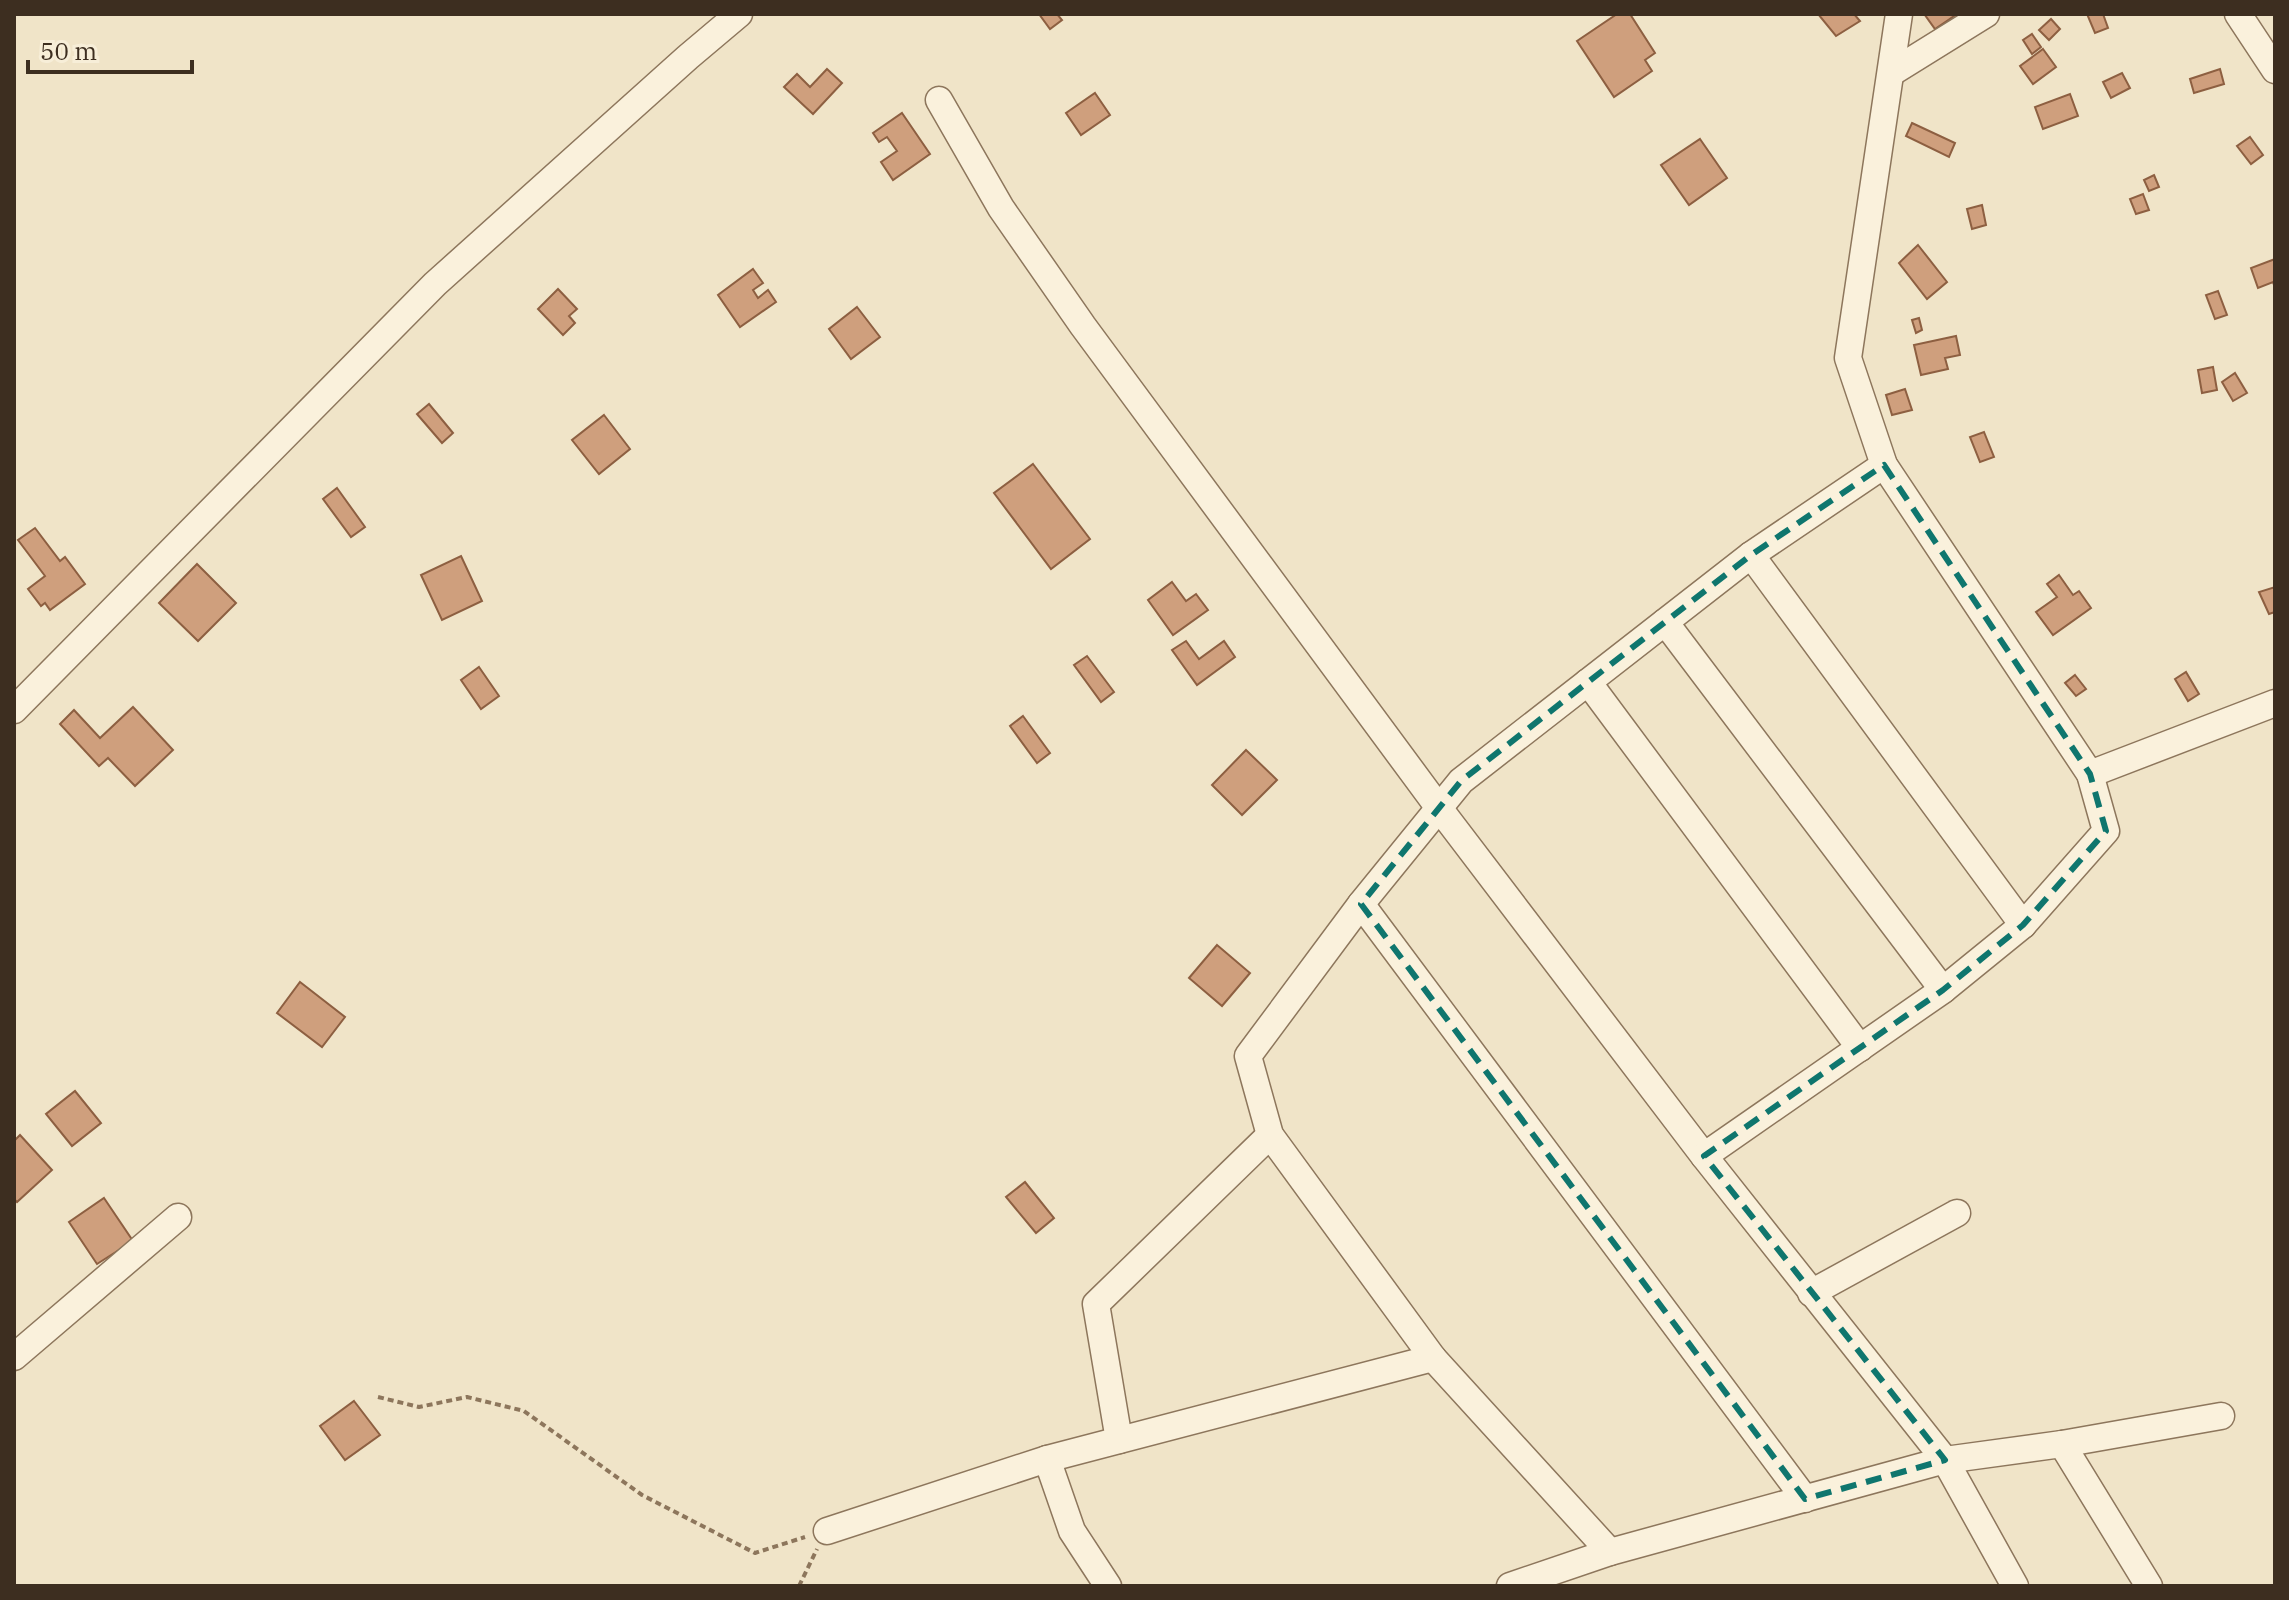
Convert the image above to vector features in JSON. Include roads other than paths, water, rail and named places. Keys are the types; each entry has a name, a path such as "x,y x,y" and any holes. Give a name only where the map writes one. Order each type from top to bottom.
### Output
{"street":[{"path":"14,710 435,284 739,14"},
{"path":"1704,1156 1943,990 2023,925 2106,831 2090,774 1884,465 1848,358 1899,14"},
{"path":"1891,73 1986,14"},
{"path":"2238,14 2275,70"},
{"path":"939,100 1001,208 1083,326 1439,808 1704,1156 1945,1460 2015,1586"},
{"path":"1610,1552 1433,1358 1270,1135 1248,1056 1361,904 1461,781 1751,555 1884,465"},
{"path":"1751,555 2023,925"},
{"path":"1665,622 1943,990"},
{"path":"1588,682 1860,1048"},
{"path":"2090,774 2275,703"},
{"path":"1361,904 1805,1499"},
{"path":"1119,1440 1096,1304 1270,1135"},
{"path":"1811,1293 1957,1213"},
{"path":"14,1357 178,1217"},
{"path":"827,1531 1047,1459 1433,1358"},
{"path":"1510,1586 1610,1552 1945,1460 2062,1444 2221,1416"},
{"path":"2062,1444 2149,1586"},
{"path":"1047,1459 1072,1531 1108,1586"}]}
